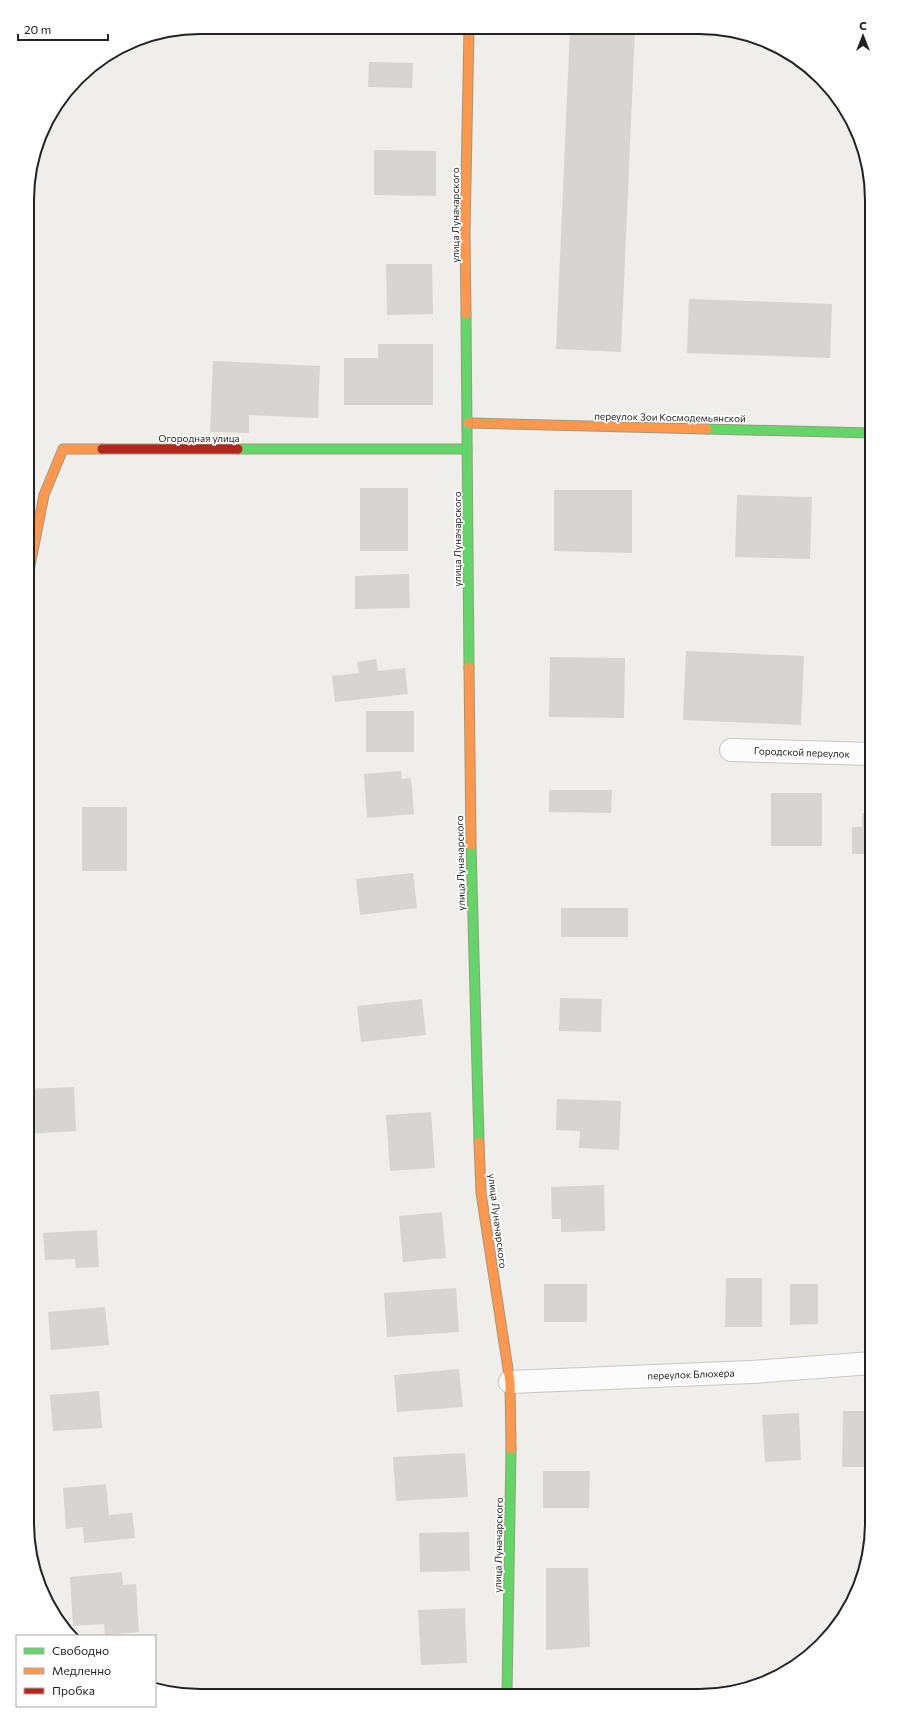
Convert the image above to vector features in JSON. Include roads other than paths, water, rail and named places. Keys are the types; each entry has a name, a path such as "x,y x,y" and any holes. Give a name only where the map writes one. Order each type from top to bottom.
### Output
{"street":[{"name":"улица Луначарского","path":"469,34 465,232 468,423 470,867 481,1193 510,1382 511,1450 507,1689"},
{"name":"переулок Зои Космодемьянской","path":"468,423 865,433"},
{"name":"Огородная улица","path":"34,546 44,496 63,449 467,449"},
{"name":"Городской переулок","path":"731,750 865,754"},
{"name":"переулок Блюхера","path":"510,1382 752,1372 865,1364"}]}
